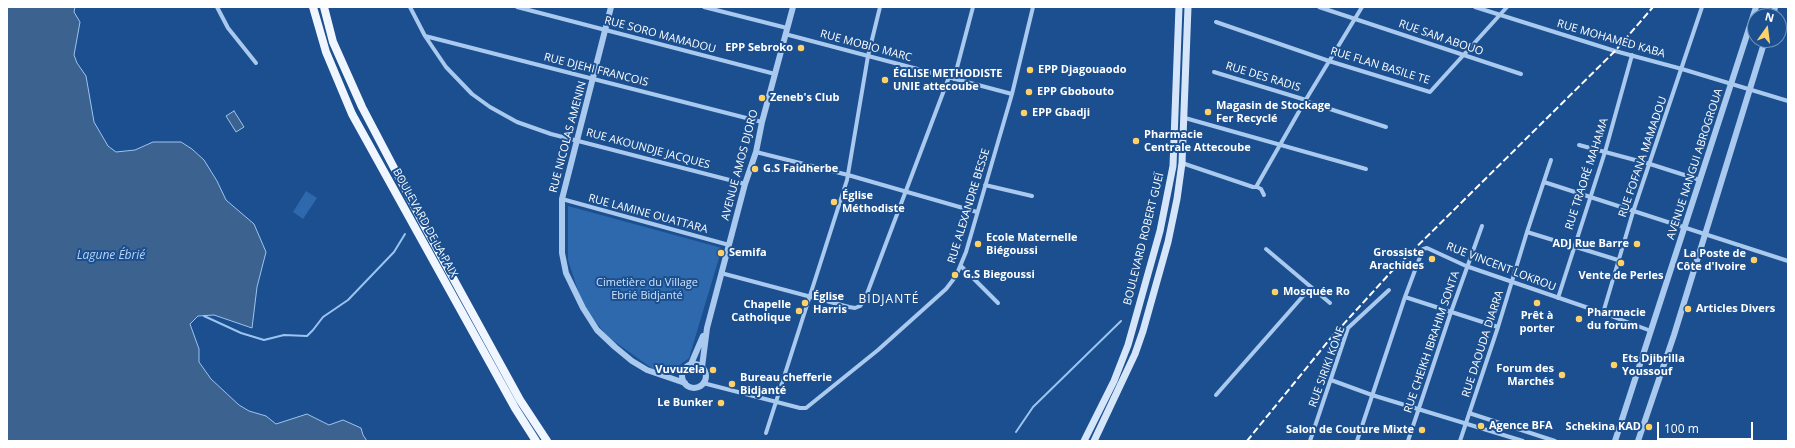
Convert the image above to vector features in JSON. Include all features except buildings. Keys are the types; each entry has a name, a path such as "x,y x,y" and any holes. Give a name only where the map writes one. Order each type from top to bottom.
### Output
{"main road":[{"name":"BOULEVARD DE LA PAIX","path":"313,7 326,52 352,114 512,401 536,441"},
{"name":"BOULEVARD DE LA PAIX","path":"324,7 333,42 362,107 424,225 513,386 547,441"},
{"name":"BOULEVARD ROBERT GUEÏ","path":"1084,441 1114,381 1128,345 1160,231 1173,166 1179,7"},
{"name":"BOULEVARD ROBERT GUEÏ","path":"1094,441 1116,397 1143,331 1168,242 1177,200 1182,163 1185,118 1188,7"}],"street":[{"path":"217,7 228,28 256,63"},
{"name":"RUE AKOUNDJE JACQUES","path":"410,7 425,36 446,67 472,94 490,107 517,122 551,134 577,139 745,184"},
{"name":"RUE SORO MAMADOU","path":"516,7 775,74"},
{"name":"RUE NICOLAS AMENIN","path":"611,7 594,79 562,199 562,253 566,273 583,308 593,324 615,347 632,361 647,370 685,383"},
{"name":"RUE MOBIO MARC","path":"704,7 868,56 1012,94"},
{"name":"AVENUE AMOS DJORO","path":"702,368 707,328 728,245 745,184 756,152 762,122 793,7"},
{"path":"766,433 848,175 868,56 880,7"},
{"path":"721,273 849,307 855,308 860,306 865,299 951,78 973,7"},
{"name":"RUE ALEXANDRE BESSE","path":"703,383 800,408 811,406 878,350 946,289 956,276 961,266 1012,94 1033,7"},
{"name":"RUE SAM ABOUO","path":"1318,7 1521,74"},
{"path":"1256,187 1305,101 1362,7"},
{"name":"RUE MOHAMED KABA","path":"1475,7 1615,51 1682,69 1788,101"},
{"name":"RUE FLAN BASILE TE","path":"1216,22 1329,61 1430,92 1507,7"},
{"name":"RUE FOFANA MAMADOU","path":"1604,313 1633,212 1702,7"},
{"name":"AVENUE NANGUI ABROGROUA","path":"1615,441 1756,7"},
{"name":"RUE DJEHI FRANCOIS","path":"425,36 762,122"},
{"path":"1638,441 1674,335 1763,48"},
{"name":"RUE TRAORÉ MAHAMA","path":"1558,298 1573,247 1605,152 1632,55"},
{"name":"RUE DES RADIS","path":"1214,72 1386,127"},
{"path":"1185,118 1366,169"},
{"path":"1579,144 1700,180"},
{"path":"756,152 848,175 977,212"},
{"name":"RUE DAOUDA DIARRA","path":"1460,441 1498,328 1527,232 1551,160"},
{"path":"1182,163 1256,187 1261,189 1264,195"},
{"path":"1544,182 1589,198 1788,261"},
{"path":"985,185 1032,196"},
{"name":"RUE LAMINE OUATTARA","path":"562,199 728,245"},
{"name":"RUE CHEIKH IBRAHIM SONTA","path":"1408,441 1466,266 1482,226"},
{"path":"1527,232 1618,260"},
{"name":"RUE VINCENT LOKROU","path":"1357,441 1405,296 1423,249 1427,248 1466,266 1604,313 1651,332"},
{"path":"1266,249 1330,303"},
{"path":"961,266 998,303"},
{"path":"1216,395 1311,287"},
{"name":"RUE SIRIKI KONE","path":"1310,441 1348,328 1389,290"},
{"path":"1405,296 1498,328"},
{"name":"AVENUE AMOS DJORO","path":"691,364 707,328"},
{"path":"691,364 695,364 702,368 706,375 703,383 696,388 688,386 682,379 683,370 691,364"},
{"path":"1331,380 1372,395 1466,423 1512,439 1523,441"},
{"path":"1469,413 1555,441"}],"green space":[{"path":"306,191 317,198 303,219 293,212"},
{"name":"Cimetière du Village Ebrié Bidjanté","path":"568,206 722,248 689,358 672,371 653,369 608,337 583,306 568,260"}],"water":[{"name":"Lagune Ébrié","path":"7,7 75,7 74,12 80,22 74,55 77,63 86,76 94,122 108,146 116,152 135,150 153,142 181,142 192,149 204,160 217,181 226,200 254,224 266,252 257,287 252,328 214,315 198,316 190,324 199,349 199,362 211,379 239,405 249,411 266,416 276,424 307,414 329,425 343,420 361,428 367,441 7,441"},
{"path":"234,111 244,127 236,132 226,116"}],"waterway":[{"path":"204,316 241,333 264,340 284,335 307,336 323,317 348,300 394,252 405,234"},
{"path":"1016,432 1033,407 1121,321"}],"railway":[{"path":"1247,441 1330,339 1391,272 1615,51 1653,7"}],"place":[{"name":"EPP Sebroko","path":"801,48"},
{"name":"EPP Djagouaodo","path":"1030,70"},
{"name":"ÉGLISE METHODISTE UNIE attecoube","path":"885,80"},
{"name":"EPP Gbobouto","path":"1029,92"},
{"name":"Zeneb's Club","path":"762,98"},
{"name":"Magasin de Stockage Fer Recyclé","path":"1208,112"},
{"name":"EPP Gbadji","path":"1024,113"},
{"name":"Pharmacie Centrale Attecoube","path":"1136,141"},
{"name":"G.S Faidherbe","path":"755,169"},
{"name":"Église Méthodiste","path":"834,202"},
{"name":"Ecole Maternelle Biégoussi","path":"978,244"},
{"name":"ADJ Rue Barre","path":"1637,244"},
{"name":"Semifa","path":"721,253"},
{"name":"Grossiste Arachides","path":"1432,259"},
{"name":"La Poste de Côte d'Ivoire","path":"1754,260"},
{"name":"Vente de Perles","path":"1621,263"},
{"name":"G.S Biegoussi","path":"955,275"},
{"name":"Mosquée Ro","path":"1275,292"},
{"name":"Église Harris","path":"805,303"},
{"name":"Prêt à porter","path":"1537,303"},
{"name":"Articles Divers","path":"1688,309"},
{"name":"Chapelle Catholique","path":"799,311"},
{"name":"Pharmacie du forum","path":"1579,319"},
{"name":"Ets Djibrilla Youssouf","path":"1614,365"},
{"name":"Vuvuzela","path":"713,370"},
{"name":"Forum des Marchés","path":"1562,375"},
{"name":"Bureau chefferie Bidjanté","path":"732,384"},
{"name":"Le Bunker","path":"721,403"},
{"name":"Agence BFA","path":"1481,426"},
{"name":"Schekina KAD","path":"1649,427"},
{"name":"Salon de Couture Mixte","path":"1422,430"}],"district":[{"name":"BIDJANTÉ","path":"889,300"}]}
